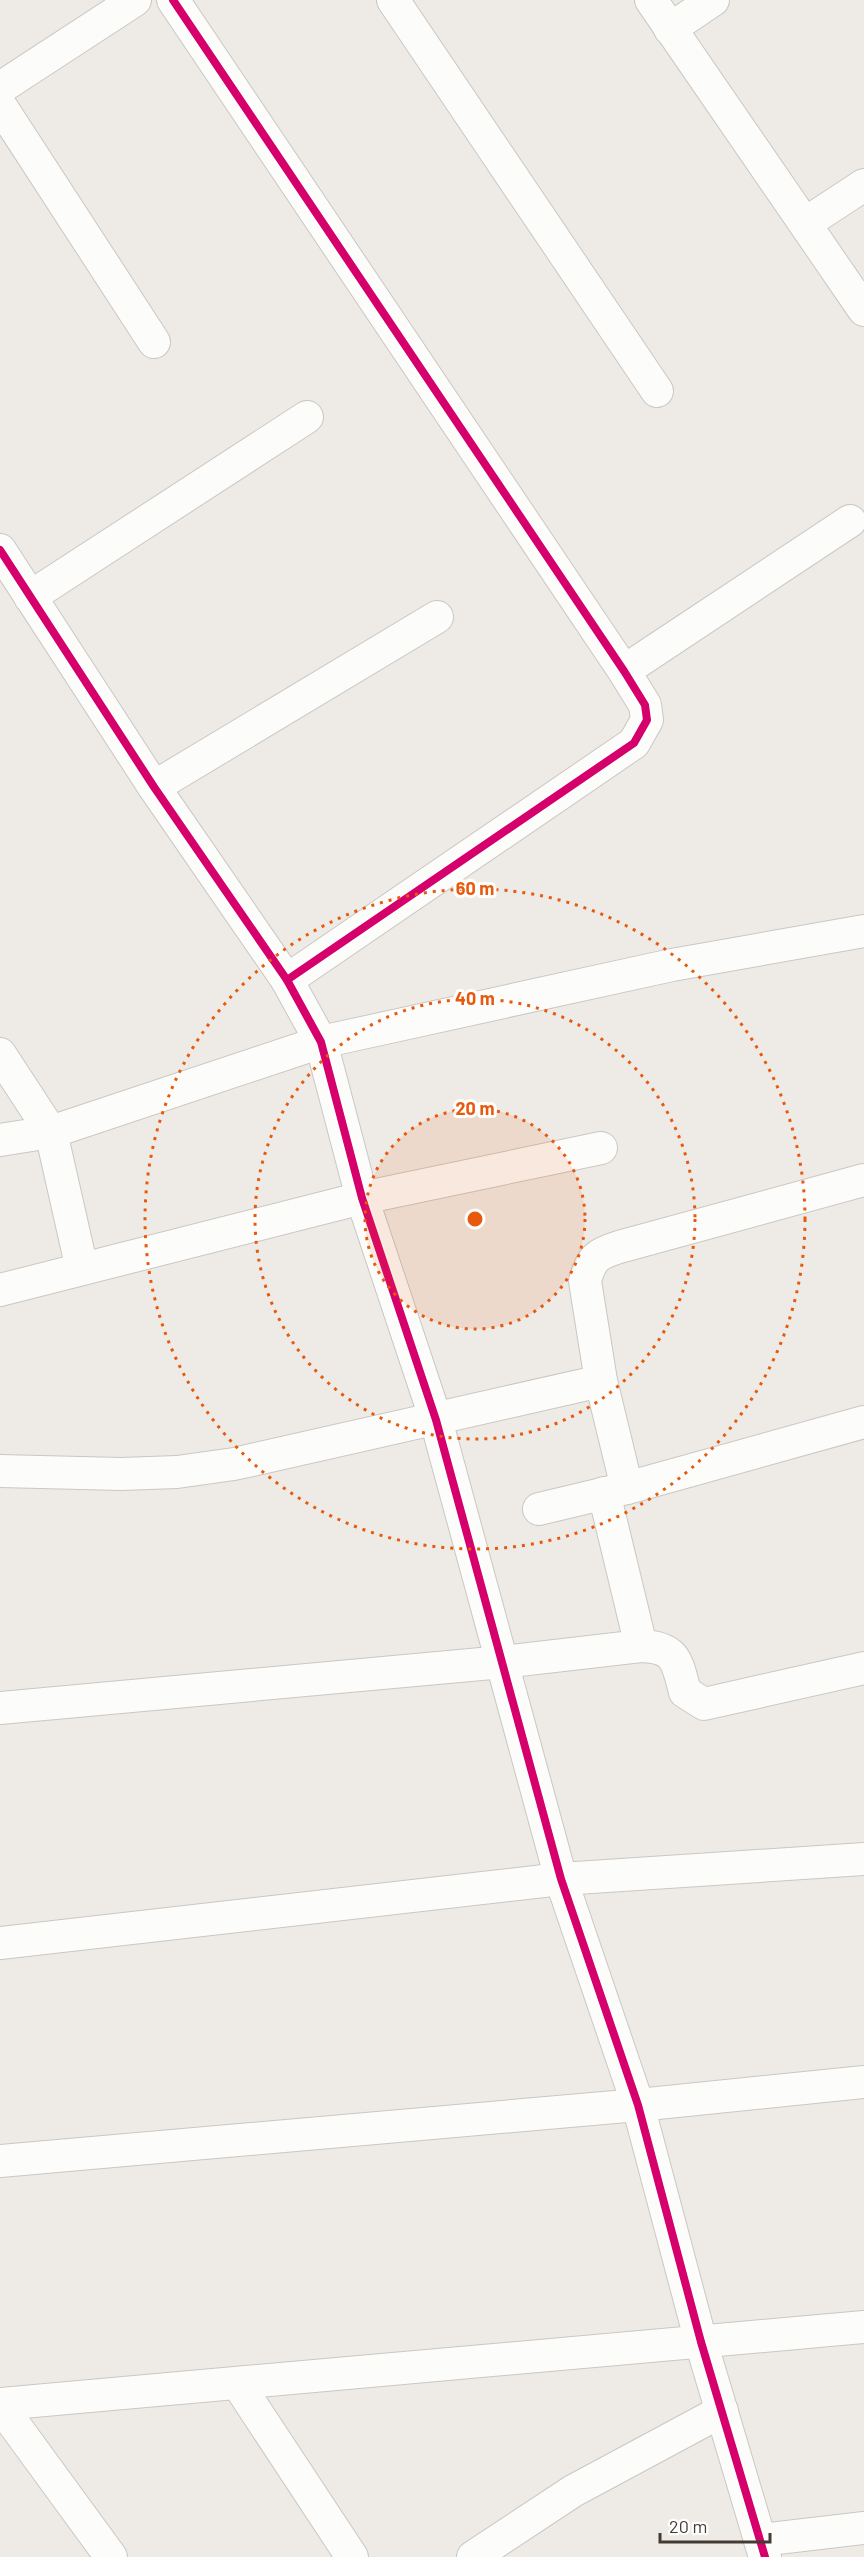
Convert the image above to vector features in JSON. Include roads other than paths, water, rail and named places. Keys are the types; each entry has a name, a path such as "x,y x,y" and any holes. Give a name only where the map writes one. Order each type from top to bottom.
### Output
{"street":[{"path":"0,88 135,0"},
{"path":"173,0 624,671 645,705 647,720 634,743 287,980"},
{"path":"393,0 657,391"},
{"path":"651,0 806,222 864,310"},
{"path":"670,29 713,0"},
{"path":"0,105 154,342"},
{"path":"806,222 864,185"},
{"path":"30,597 307,417"},
{"path":"624,671 850,521"},
{"path":"0,550 154,787 287,980 321,1042 362,1198 436,1420 561,1879 638,2104 701,2342 762,2548 864,2528"},
{"path":"154,787 437,617"},
{"path":"0,1140 51,1132 321,1042 672,966 864,931"},
{"path":"0,1054 51,1132 82,1269"},
{"path":"0,1290 362,1198 601,1148"},
{"path":"640,1646 585,1281 589,1264 602,1252 864,1180"},
{"path":"0,1471 121,1474 177,1472 234,1464 601,1381"},
{"path":"539,1509 864,1422"},
{"path":"0,1708 503,1662 640,1646 656,1647 670,1652 678,1665 685,1692 704,1704 864,1668"},
{"path":"0,1943 561,1879 864,1859"},
{"path":"0,2161 864,2082"},
{"path":"97,2552 0,2405 864,2327"},
{"path":"238,2384 352,2557"},
{"path":"473,2557 573,2491 722,2411"}]}
